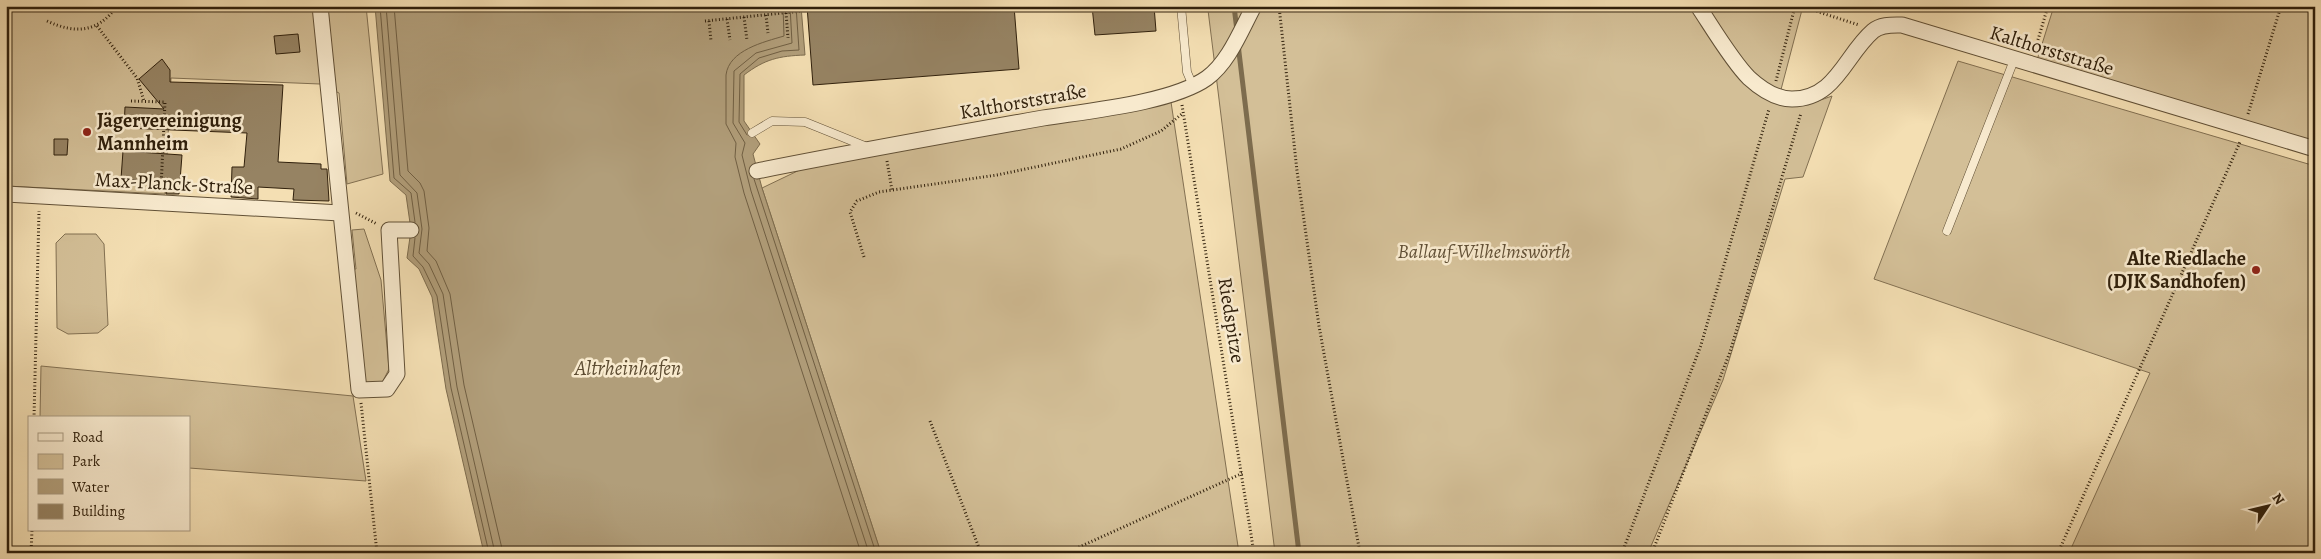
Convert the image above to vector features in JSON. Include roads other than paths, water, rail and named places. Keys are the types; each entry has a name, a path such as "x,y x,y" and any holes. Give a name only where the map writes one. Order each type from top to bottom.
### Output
{"street":[{"path":"320,6 359,390 387,389 397,374 389,230 410,230"},
{"name":"Kalthorststraße","path":"1698,6 1747,76 1758,86 1773,95 1786,99 1805,99 1824,89 1874,30 1889,25 1902,24 2030,65 2315,149"},
{"name":"Kalthorststraße","path":"757,171 869,148 1128,104 1187,89 1219,68 1254,7"},
{"name":"Max-Planck-Straße","path":"6,194 340,213"}],"lane":[{"path":"1181,6 1187,89"},
{"path":"1947,231 2014,60"},
{"path":"752,133 772,121 805,122 869,148"}],"water":[{"name":"Altrheinhafen","path":"375,6 801,6 805,55 773,59 759,65 744,75 744,121 760,144 753,154 762,188 881,553 484,553 446,389 432,297 419,269 407,258 411,230 406,195 390,181"}],"waterway":[{"path":"1234,6 1237,31"},
{"path":"1238,44 1299,553"}],"place":[{"name":"Jägervereinigung Mannheim","path":"87,132"},
{"name":"Alte Riedlache (DJK Sandhofen)","path":"2256,270"}],"park label":[{"name":"Ballauf-Wilhelmswörth","path":"1484,251"}]}
